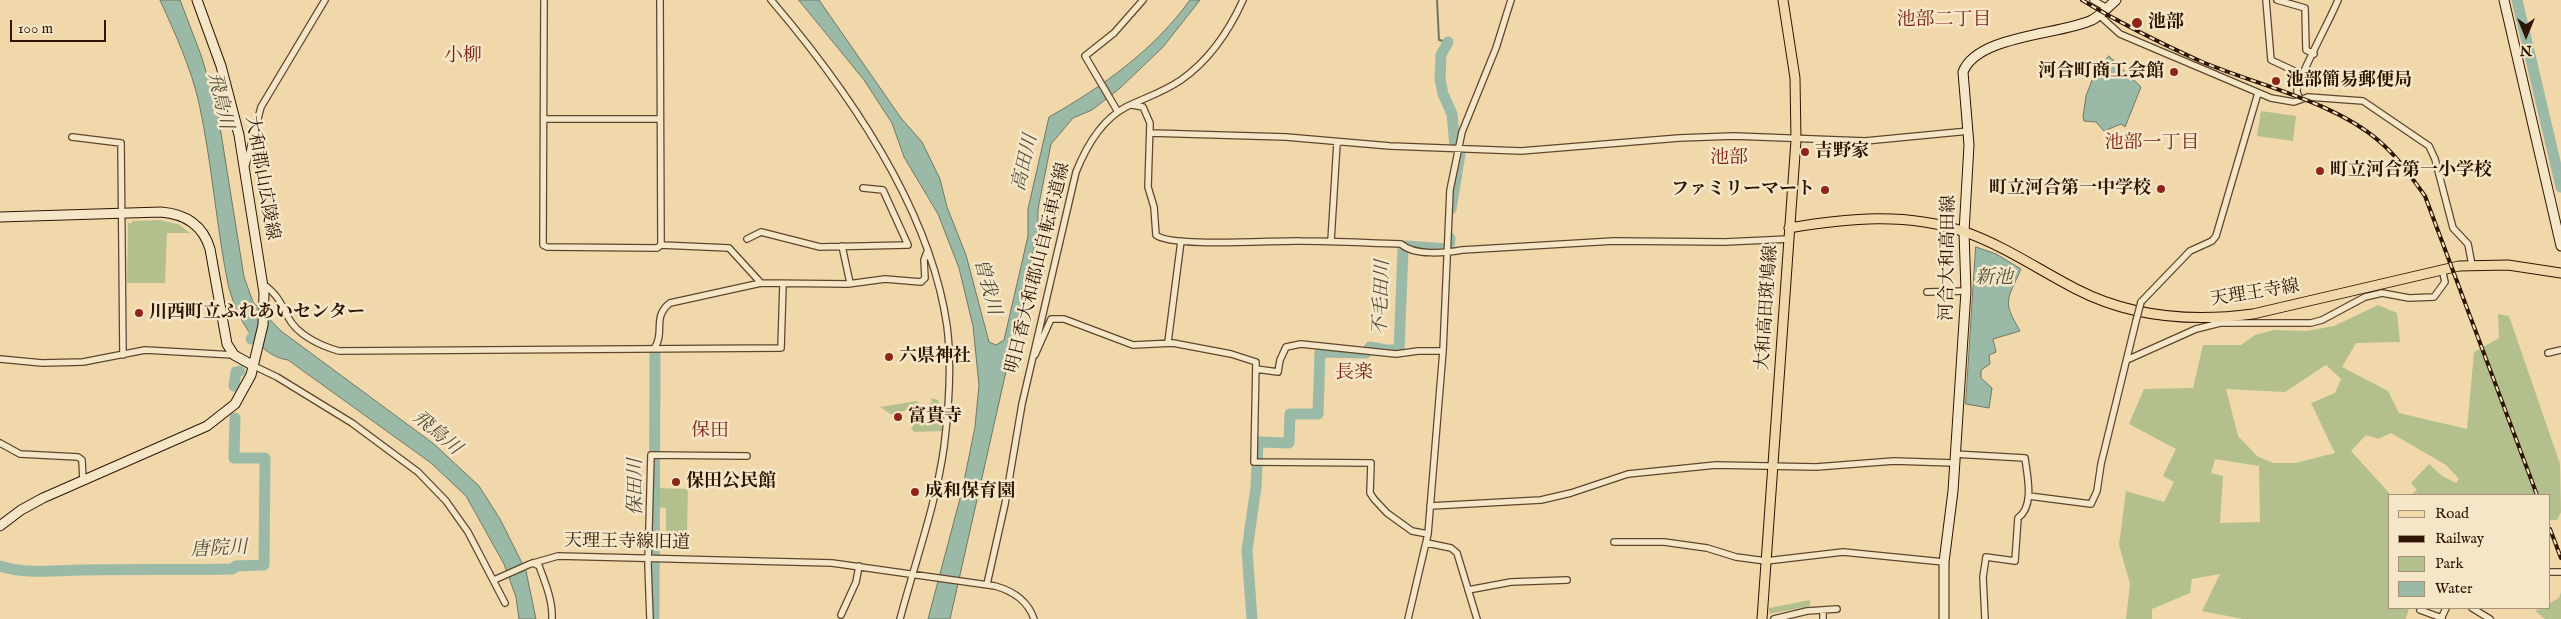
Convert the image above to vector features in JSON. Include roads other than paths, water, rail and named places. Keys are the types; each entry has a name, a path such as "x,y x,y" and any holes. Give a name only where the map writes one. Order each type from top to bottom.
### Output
{"main road":[{"name":"大和郡山広陵線","path":"0,526 21,510 43,498 188,435 221,417 241,398 254,366 263,325 263,289 245,172 239,135 221,66 197,0"},
{"name":"大和高田斑鳩線","path":"1762,619 1796,140 1795,78 1783,0"},
{"name":"河合大和高田線","path":"1944,619 1944,562 1953,492 1966,291 1964,232 1969,131 1963,78 1966,66 1972,58 2030,35 2086,22 2099,16 2116,0"},
{"path":"2504,0 2561,246"},
{"path":"0,217 161,212 181,215 190,220 205,235 210,249 227,344 234,355 254,366"},
{"name":"天理王寺線","path":"1790,228 1838,220 1885,218 1928,223 1964,232 2020,257 2094,298 2151,313 2177,317 2230,317 2253,314 2442,269 2472,265 2528,266 2561,272"}],"street":[{"path":"245,172 252,134 262,107 325,0"},
{"path":"544,0 543,245 547,247 657,248 661,245 728,248 761,283"},
{"path":"660,0 661,245"},
{"path":"770,0 817,58 867,130 908,207 927,252 943,304 947,327 949,386 940,471 900,619"},
{"path":"1117,111 1085,56 1114,33 1143,0"},
{"name":"明日香大和郡山自転車道線","path":"987,584 1031,365 1076,172 1096,134 1117,111 1181,80 1210,54 1236,15 1243,0"},
{"path":"1408,619 1428,534 1443,351 1449,198 1457,150 1467,117 1496,48 1511,0"},
{"path":"2094,0 2107,8"},
{"path":"2266,0 2271,60 2301,74"},
{"path":"2277,0 2305,8 2306,50 2314,54"},
{"path":"2300,99 2297,91 2301,74 2314,54 2338,0"},
{"path":"2099,16 2120,34 2258,93 2294,102 2300,99 2363,101 2428,146 2435,160 2453,228 2468,244 2472,265"},
{"path":"2029,496 2091,504 2097,491 2101,464 2129,359 2141,302 2190,251 2212,241 2216,236 2258,93"},
{"path":"1132,105 1143,107 1148,117 1150,133 1148,187 1154,207 1156,235 1160,238 1181,241 1331,241 1400,244 1405,248 1446,250 1614,242 1725,242 1789,239"},
{"path":"544,119 660,119"},
{"path":"1150,133 1286,137 1457,150 1521,151 1678,138 1734,136 1796,140 1865,141 1969,131"},
{"path":"239,135 247,137 252,134"},
{"path":"72,137 121,143 123,355"},
{"path":"1331,241 1337,142"},
{"path":"747,239 761,232 814,246 908,245 883,190 863,188"},
{"path":"1168,342 1181,241"},
{"path":"842,246 850,283"},
{"path":"654,347 658,342 660,316 663,309 670,303 761,283 850,283 885,279 921,282 925,278 924,260 927,252"},
{"path":"2129,359 2196,329 2220,323 2311,324 2365,297 2382,293 2409,298 2434,297 2445,282 2442,269"},
{"path":"263,289 274,292 299,331 339,351 654,347 780,348 783,284"},
{"path":"1927,292 1966,291"},
{"path":"1031,365 1051,319 1064,319 1133,345 1168,342 1231,354 1256,362 1254,462 1372,463 1370,493 1374,499 1387,514 1412,531 1428,534"},
{"path":"1256,369 1278,372 1280,360 1286,347 1301,344 1396,354 1418,351 1443,351"},
{"path":"0,360 42,363 83,362 145,350 234,355"},
{"path":"2548,353 2561,350"},
{"path":"254,366 277,377 352,424 418,472 446,501 468,532 496,580 505,603"},
{"path":"0,443 20,454 78,457 82,460 83,480"},
{"path":"650,619 648,559 651,456 747,456"},
{"path":"1430,506 1541,500 1571,493 1628,474 1716,465 1833,467 1954,459 2026,458 2029,496 2024,514 2018,518 2015,561 1986,557 1983,577 1985,619"},
{"path":"1614,542 1664,542 1707,548 1736,557 1766,561 1843,552 1944,562"},
{"path":"1427,543 1451,548 1457,553 1477,619"},
{"name":"天理王寺線旧道","path":"496,580 532,564 558,556 813,562 920,574 1003,588 1016,595 1029,608 1034,619"},
{"path":"532,564 539,566 544,578 550,597 552,619"},
{"path":"841,615 856,582 859,566"},
{"path":"1468,590 1511,582 1567,580"},
{"path":"1774,619 1837,609"},
{"path":"2420,609 2442,619"},
{"path":"2474,609 2490,619"},
{"path":"1823,610 1823,619"}],"water":[{"path":"160,0 180,0 201,55 217,108 244,277 253,302 281,331 434,444 479,486 500,519 526,571 536,619 519,619 516,597 504,564 466,496 431,463 288,360 266,351 257,342 242,320 228,284 196,90"},
{"path":"799,0 819,0 901,118 922,142 940,179 947,207 966,255 989,342 996,345 1004,340 1028,236 1028,209 1049,117 1088,93 1126,66 1160,35 1190,0 1200,0 1163,47 1119,89 1092,110 1073,118 1051,144 1038,209 1038,230 950,619 928,619 962,491 975,427 979,385 973,326 959,268 938,214 904,157 892,123 864,80"},
{"path":"2109,56 2141,87 2125,127 2121,124 2104,131 2096,122 2084,121 2083,117 2086,96 2094,75"},
{"name":"新池","path":"1976,247 1996,254 2021,269 2008,300 2011,313 2020,331 1993,339 1996,352 1989,355 1990,364 1981,370 1981,378 1992,388 1989,408 1966,404"}],"waterway":[{"path":"1437,0 1439,40 1448,42"},
{"path":"2517,0 2561,187"},
{"name":"不毛田川","path":"1448,42 1441,55 1440,79 1443,94 1452,114 1455,147"},
{"name":"不毛田川","path":"1451,209 1460,154"},
{"name":"不毛田川","path":"1252,619 1247,550 1256,487 1258,442 1289,443 1290,414 1318,414 1320,352 1366,353 1370,347 1399,350 1403,250 1406,246 1449,249 1450,238"},
{"name":"飛鳥川","path":"251,339 259,328"},
{"name":"保田川","path":"654,619 655,354"},
{"name":"唐院川","path":"234,386 236,372 240,371"},
{"name":"唐院川","path":"0,566 10,569 40,571 232,569 236,566 264,565 265,458 234,458 235,418"}],"railway":[{"path":"2082,0 2140,32 2200,61 2317,104 2340,115 2379,141 2404,167 2425,196 2537,494"},
{"path":"2551,532 2561,558"}],"place":[{"name":"池部","path":"2137,23"},
{"name":"河合町商工会館","path":"2174,72"},
{"name":"池部簡易郵便局","path":"2276,81"},
{"name":"吉野家","path":"1805,152"},
{"name":"町立河合第一小学校","path":"2320,171"},
{"name":"町立河合第一中学校","path":"2161,189"},
{"name":"ファミリーマート","path":"1825,190"},
{"name":"川西町立ふれあいセンター","path":"139,313"},
{"name":"六県神社","path":"889,357"},
{"name":"富貴寺","path":"898,417"},
{"name":"保田公民館","path":"676,482"},
{"name":"成和保育園","path":"915,492"}],"district":[{"name":"池部二丁目","path":"1944,21"},
{"name":"小柳","path":"463,57"},
{"name":"池部一丁目","path":"2152,144"},
{"name":"池部","path":"1729,159"},
{"name":"長楽","path":"1354,374"},
{"name":"保田","path":"710,432"}],"water label":[{"name":"高田川","path":"1026,163"},
{"name":"曽我川","path":"986,287"}]}
